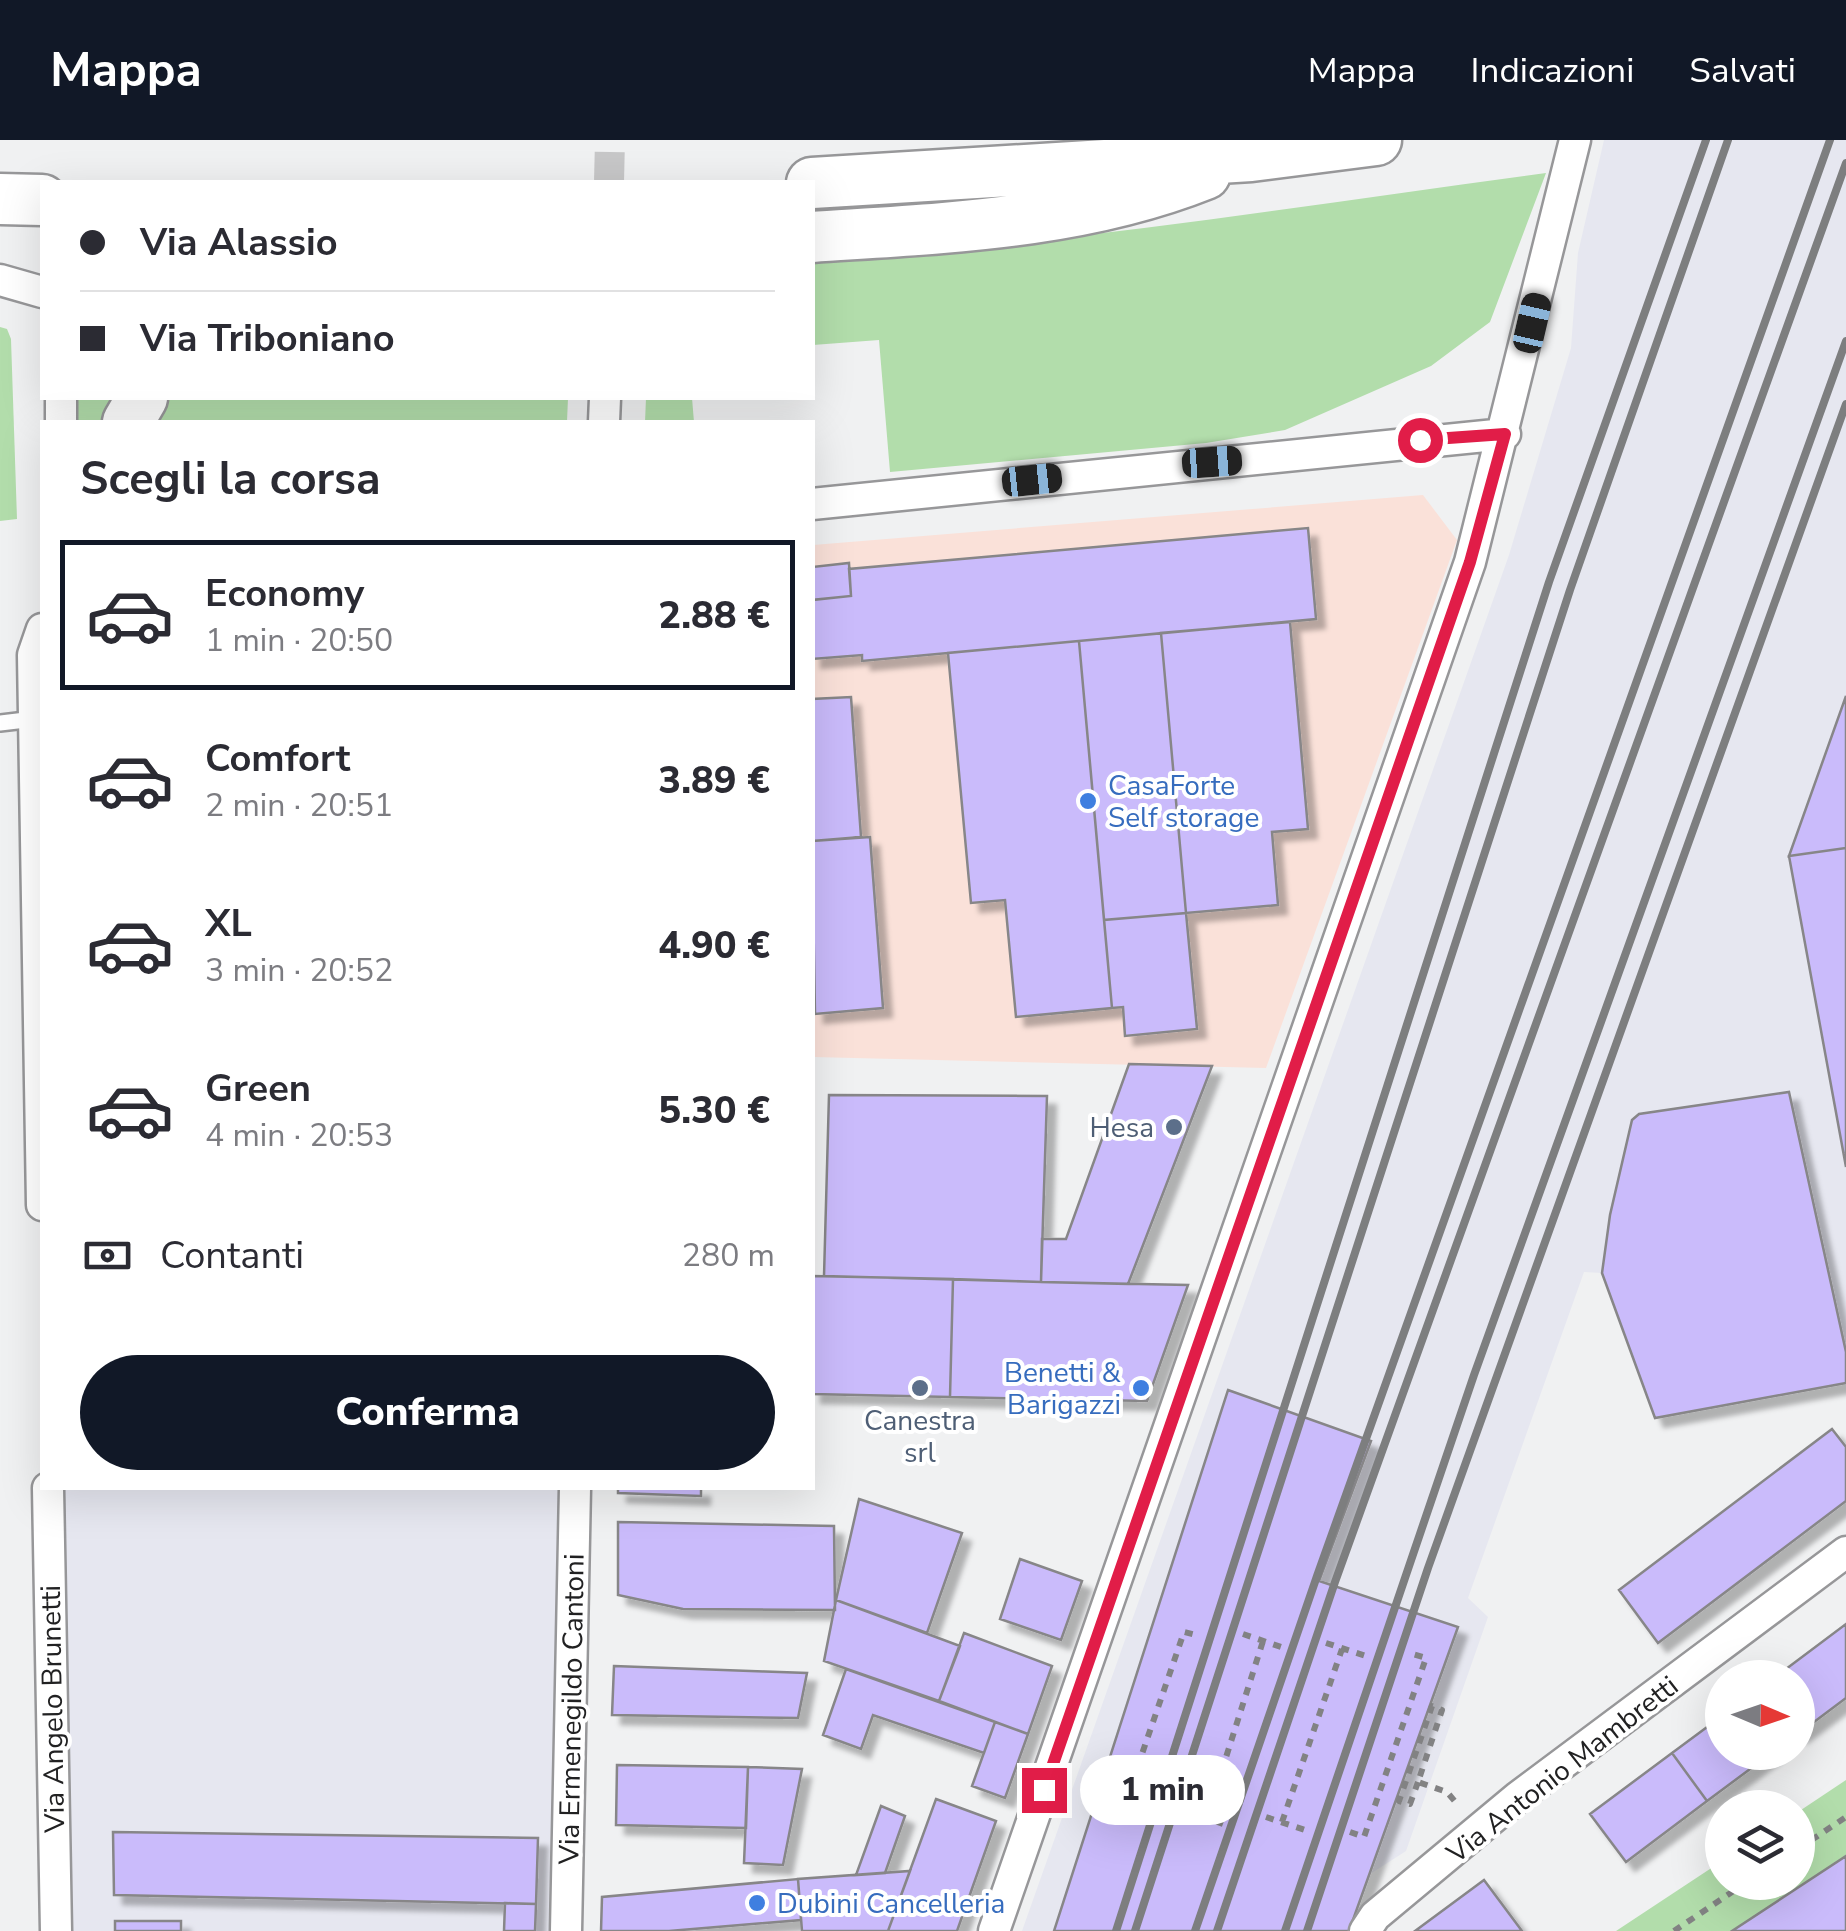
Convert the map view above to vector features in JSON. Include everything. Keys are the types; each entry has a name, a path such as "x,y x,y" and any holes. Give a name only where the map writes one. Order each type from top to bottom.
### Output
{"highway":[{"path":"815,183 1251,156 1376,140"},
{"path":"815,237 1012,223 1148,196 1251,156"},
{"path":"0,200 40,200"}],"street":[{"path":"994,1931 1470,562 1505,434 1575,140"},
{"path":"0,280 40,291"},
{"path":"815,504 1505,434"},
{"path":"40,634 33,655 40,1084"},
{"name":"Via Angelo Brunetti","path":"48,1490 56,1931"},
{"name":"Via Ermenegildo Cantoni","path":"566,1931 575,1490"},
{"name":"Via Antonio Mambretti","path":"1370,1924 1518,1797 1846,1552"}],"lane":[{"path":"0,723 34,718"}],"path":[{"path":"1142,1815 1124,1809 1184,1632 1200,1636"},
{"path":"1243,1634 1284,1648"},
{"path":"1207,1818 1264,1641"},
{"path":"1326,1643 1366,1656"},
{"path":"1282,1822 1342,1649"},
{"path":"1350,1832 1364,1837 1426,1658 1409,1653"},
{"path":"1432,1706 1442,1710 1418,1782 1410,1804 1399,1801 1432,1706"},
{"path":"1418,1782 1447,1792 1458,1805"},
{"path":"1186,1810 1223,1824"},
{"path":"1266,1817 1308,1831"},
{"path":"1815,1838 1846,1817"},
{"path":"1674,1931 1720,1900"}],"shaded area":[{"path":"1604,140 1846,140 1846,1383 1602,1273 1584,1272 1468,1598 1488,1617 1406,1851 1367,1876 1349,1931 1022,1931 1509,555 1571,348 1578,253"},
{"name":"CasaForte Self storage","path":"1423,495 1457,540 1266,1068 815,1057 815,545"},
{"path":"46,1490 575,1490 566,1931 53,1931"}],"green space":[{"path":"1546,173 1490,322 1431,366 1285,430 1206,443 890,472 879,340 815,345 815,261 1088,235"},
{"path":"0,327 7,329 11,339 17,519 0,521"},
{"path":"75,400 115,400 104,420 74,420"},
{"path":"168,400 568,400 567,420 155,420"},
{"path":"646,400 692,400 694,420 645,420"},
{"path":"1846,1780 1846,1856 1815,1876 1815,1801"},
{"path":"1705,1872 1705,1900 1779,1900 1732,1931 1616,1931"}],"building":[{"path":"1308,528 1316,619 862,661 862,655 815,659 815,600 851,596 849,569"},
{"path":"849,563 851,596 815,600 815,567"},
{"path":"1290,622 1308,829 1272,832 1278,905 1186,913 1161,633"},
{"path":"1161,633 1186,913 1104,920 1079,641"},
{"path":"1079,641 1112,1008 1016,1017 1005,900 971,903 948,653"},
{"path":"1846,696 1846,848 1789,856"},
{"path":"851,697 861,837 815,841 815,699"},
{"path":"870,837 883,1008 815,1014 815,841"},
{"path":"1846,848 1846,1167 1789,856"},
{"path":"1186,913 1197,1029 1125,1036 1123,1007 1112,1008 1104,920"},
{"path":"1129,1064 1212,1066 1128,1284 1041,1282 1042,1239 1066,1239"},
{"path":"1789,1092 1846,1352 1846,1383 1655,1418 1602,1273 1610,1215 1632,1120 1639,1114"},
{"path":"829,1095 1047,1096 1041,1282 824,1276"},
{"path":"815,1276 953,1279 950,1397 815,1394"},
{"path":"953,1279 1188,1285 1147,1401 950,1397"},
{"path":"1228,1390 1371,1441 1319,1581 1458,1627 1349,1931 1054,1931"},
{"path":"1832,1429 1846,1447 1846,1501 1658,1643 1619,1590"},
{"path":"701,1490 701,1496 618,1493"},
{"path":"859,1499 962,1533 927,1633 836,1600"},
{"path":"618,1522 834,1526 835,1610 683,1609 618,1595"},
{"path":"1020,1559 1082,1581 1061,1640 1000,1619"},
{"path":"836,1600 960,1646 939,1701 824,1661"},
{"path":"1846,1624 1846,1698 1815,1721 1815,1660 1798,1660"},
{"path":"964,1633 1052,1666 1028,1734 939,1701"},
{"path":"614,1666 807,1673 798,1718 612,1715"},
{"path":"846,1669 995,1722 984,1753 873,1715 861,1749 823,1735"},
{"path":"995,1722 1028,1734 1005,1798 972,1786"},
{"path":"1705,1729 1705,1770 1749,1770 1722,1790 1705,1790 1705,1798 1672,1753"},
{"path":"1672,1753 1705,1798 1705,1803 1626,1862 1590,1814"},
{"path":"617,1765 748,1767 746,1828 616,1825"},
{"path":"748,1767 802,1769 783,1865 744,1863"},
{"path":"936,1799 996,1821 957,1931 888,1931"},
{"path":"881,1806 905,1816 885,1873 856,1875"},
{"path":"113,1832 538,1838 536,1904 114,1895"},
{"path":"1846,1856 1846,1931 1732,1931 1779,1900 1815,1900 1815,1876"},
{"path":"910,1871 888,1931 802,1931 798,1879"},
{"path":"798,1879 801,1920 669,1931 601,1931 602,1897"},
{"path":"1484,1880 1522,1931 1415,1931"},
{"path":"505,1903 536,1904 535,1931 504,1931"},
{"path":"115,1921 181,1921 181,1931 115,1931"}],"tunnel":[{"path":"609,180 610,140"}],"railway":[{"path":"1116,1931 1549,582 1706,140"},
{"path":"1135,1931 1570,590 1728,140"},
{"path":"1195,1931 1317,1576 1830,140"},
{"path":"1217,1931 1335,1582 1846,163"},
{"path":"1285,1931 1474,1375 1846,341"},
{"path":"1307,1931 1428,1568 1846,404"}],"place":[{"name":"CasaForte Self storage","path":"1088,801"},
{"name":"Hesa","path":"1174,1127"},
{"name":"Canestra srl","path":"920,1388"},
{"name":"Benetti & Barigazzi","path":"1141,1388"},
{"name":"Dubini Cancelleria","path":"757,1903"}],"route":[{"path":"1044,1790 1470,562 1505,434 1420,440"}]}
